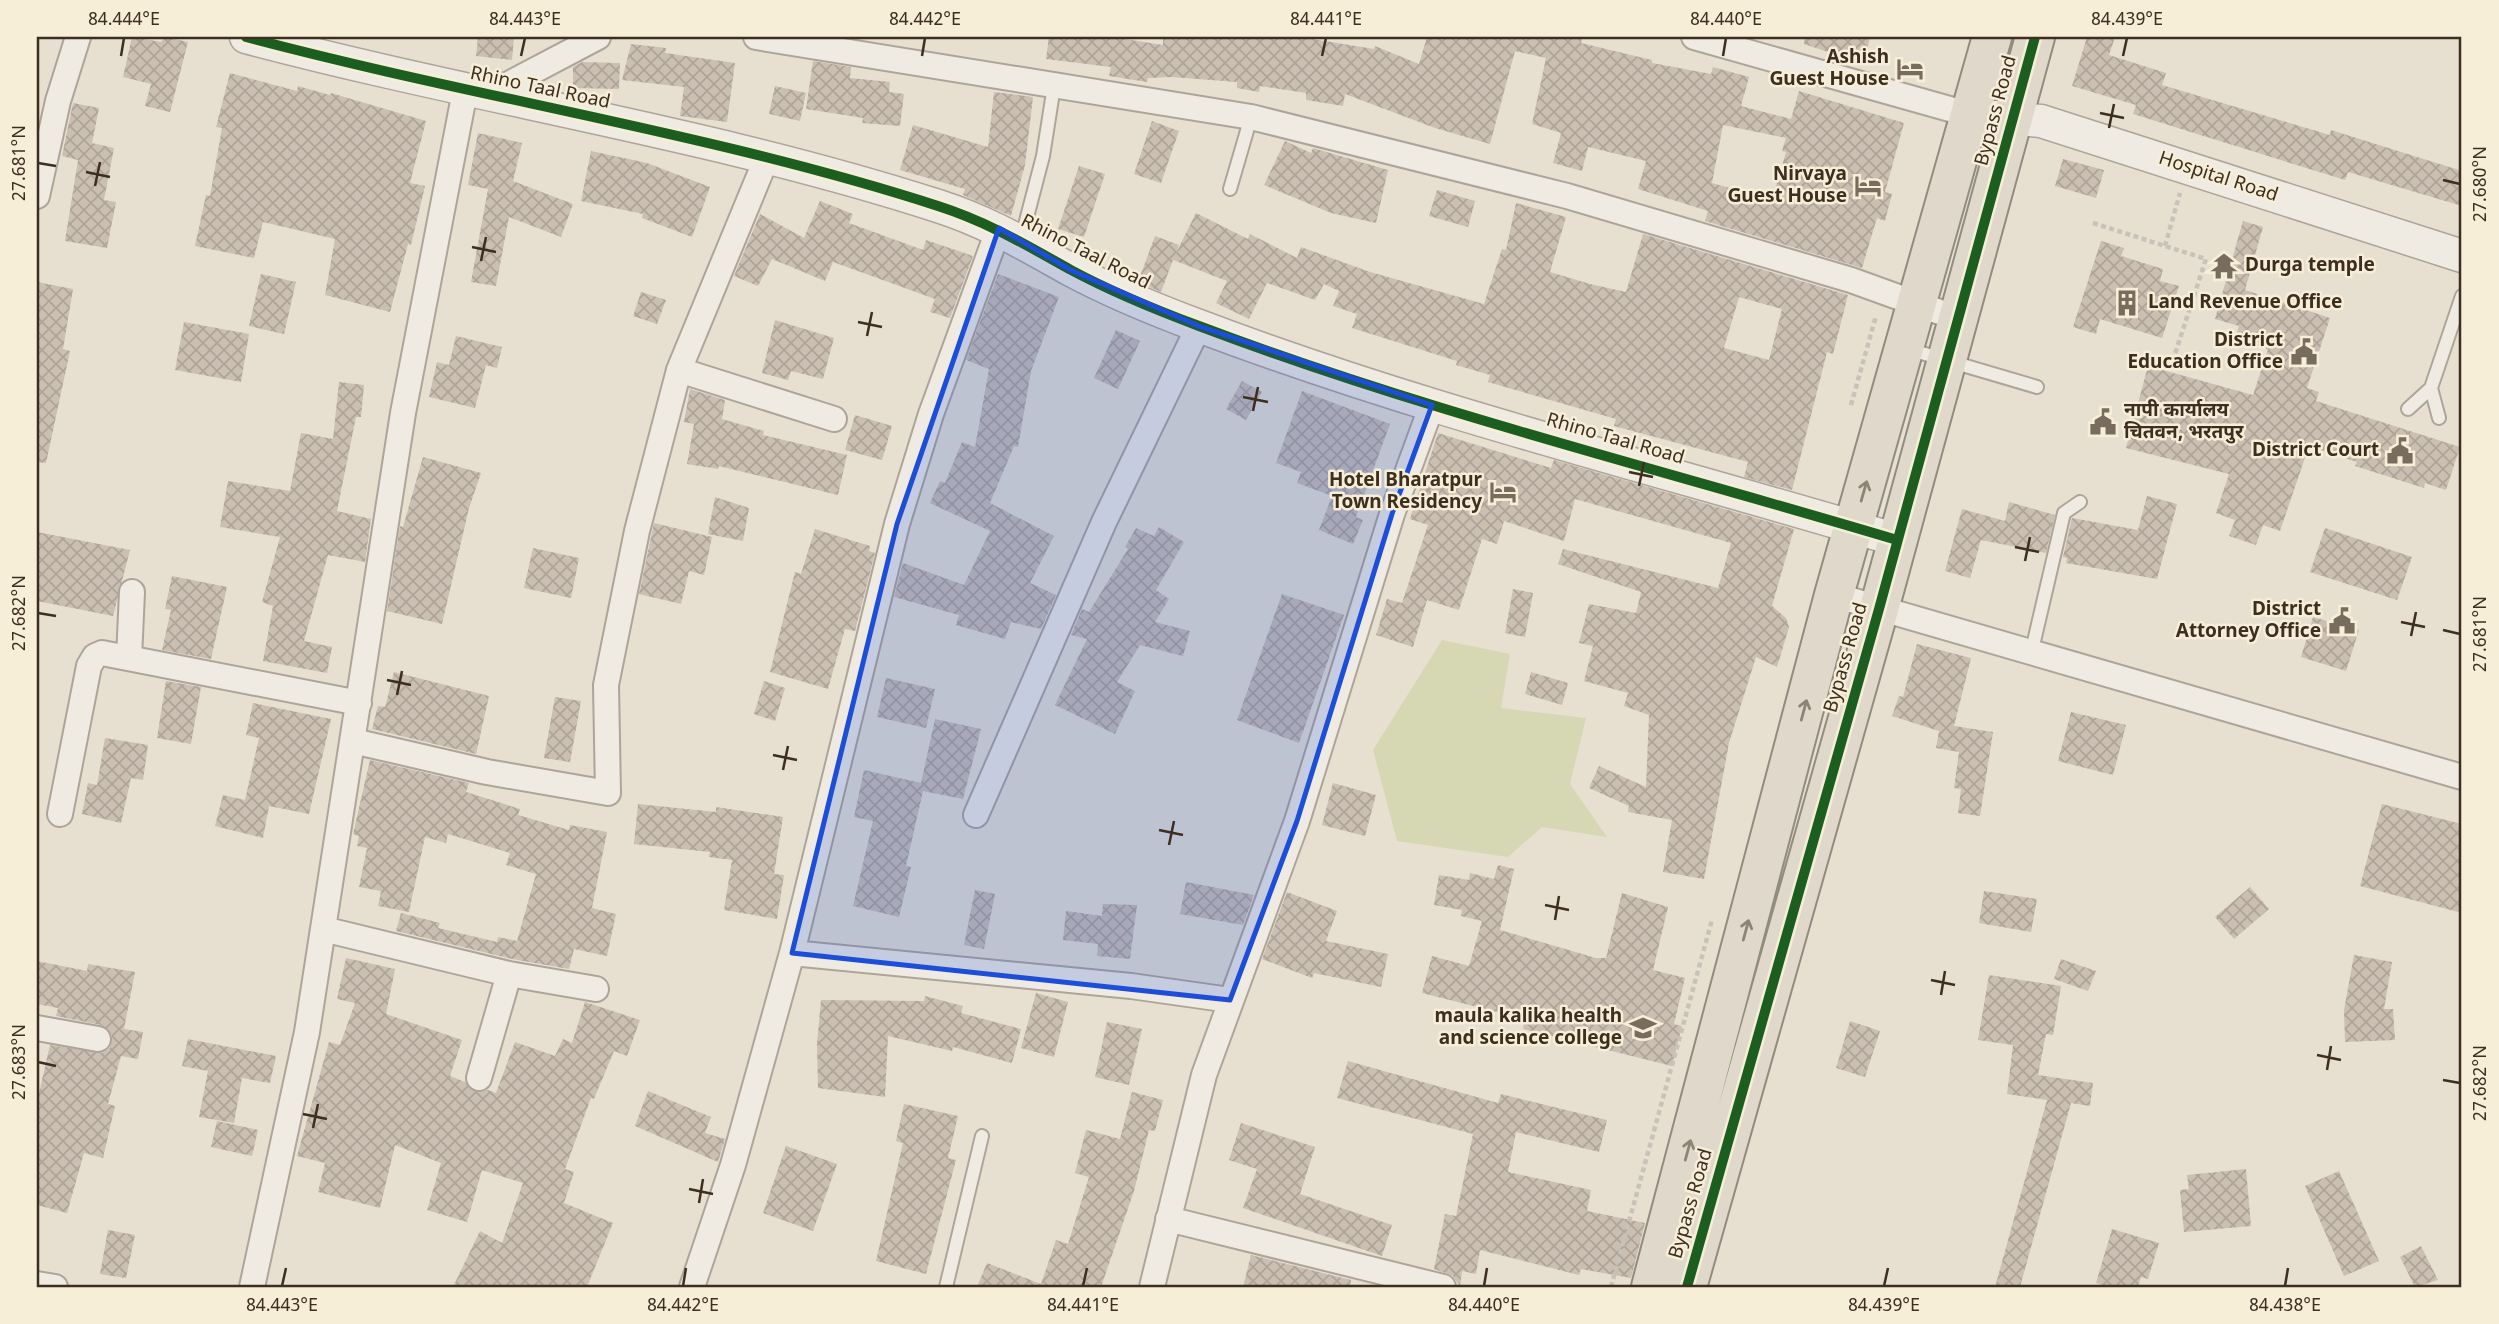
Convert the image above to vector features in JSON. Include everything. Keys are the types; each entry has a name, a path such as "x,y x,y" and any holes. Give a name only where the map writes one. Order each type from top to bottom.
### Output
{"highway":[{"name":"Bypass Road","path":"1651,1287 1834,595 1992,37"},
{"name":"Bypass Road","path":"1687,1287 1879,609 2035,37"}],"street":[{"path":"37,196 58,101 78,37"},
{"name":"Rhino Taal Road","path":"246,37 324,52 475,93 767,157 918,200 1010,234 1071,270 1199,326 1432,405 1897,540"},
{"path":"252,1287 307,1032 403,413 475,93 598,37"},
{"path":"756,37 813,41 1054,86 1251,117 1567,196 1851,280 1959,319"},
{"path":"1694,37 1971,115"},
{"name":"Hospital Road","path":"1971,115 2041,121 2462,256"},
{"path":"353,741 487,772 608,793 606,685 634,545 679,370 767,157"},
{"path":"692,1287 733,1165 792,953 897,524 931,414 1010,234"},
{"path":"976,815 1104,522 1199,326"},
{"path":"679,370 834,419"},
{"path":"1152,1287 1204,1075 1297,821 1392,514 1432,405"},
{"path":"130,658 132,592"},
{"path":"1834,595 2032,650 2462,777"},
{"path":"60,814 89,666 102,653 359,703"},
{"path":"323,929 509,974 596,989"},
{"path":"792,953 1131,986 1230,1000"},
{"path":"479,1078 509,974"},
{"path":"37,1028 98,1039"},
{"path":"1168,1219 1443,1287"},
{"path":"37,1284 55,1287"}],"lane":[{"path":"1010,234 1043,156 1054,86"},
{"path":"1230,189 1251,117"},
{"path":"2408,409 2431,388 2462,296"},
{"path":"1905,348 2037,387"},
{"path":"2431,388 2439,418"},
{"path":"2032,650 2064,513 2080,502"},
{"path":"946,1287 982,1136"}],"path":[{"path":"2165,246 2186,168"},
{"path":"2093,223 2206,259 2173,360"}],"highlighted area":[{"path":"999,228 1071,270 1199,326 1432,405 1392,514 1297,821 1230,1000 792,953 897,524"}],"green space":[{"path":"1442,640 1510,654 1501,708 1586,718 1570,784 1607,837 1542,827 1508,857 1397,841 1373,750"}],"building":[{"path":"132,37 161,42 165,37 188,42 170,112 145,106 151,84 123,77"},
{"path":"478,37 514,37 512,60 476,56"},
{"path":"1049,37 1112,37 1163,45 1163,37 1300,37 1374,49 1375,46 1419,64 1427,37 1582,37 1581,43 1652,60 1652,63 1711,74 1713,67 1749,77 1741,106 1791,119 1799,91 1904,123 1885,192 1892,194 1885,221 1877,218 1862,268 1705,221 1708,211 1638,189 1646,161 1588,147 1582,171 1553,163 1561,133 1532,124 1546,58 1515,51 1490,144 1435,128 1345,94 1343,106 1306,100 1306,93 1260,86 1259,92 1237,88 1237,82 1172,77 1148,78 1147,82 1109,76 1111,67 1046,59","holes":["1723,125 1786,138 1782,151 1786,152 1772,200 1712,183"]},
{"path":"1805,37 1870,37 1864,64 1804,44"},
{"path":"2087,37 2115,37 2109,55 2166,73 2162,85 2330,135 2331,130 2462,171 2462,206 2348,172 2345,180 2133,114 2136,105 2072,86"},
{"path":"631,44 666,48 665,53 735,63 727,122 680,116 684,87 622,80"},
{"path":"813,61 851,67 850,78 890,82 889,92 904,94 900,126 862,123 863,118 806,109"},
{"path":"582,62 620,63 619,89 573,88 573,67"},
{"path":"230,73 297,91 298,86 330,95 331,93 426,121 410,183 425,186 411,245 408,244 390,312 325,295 335,239 263,222 254,258 195,246 206,195 210,196 222,128 216,127"},
{"path":"775,86 806,93 800,121 769,114"},
{"path":"994,92 1033,97 1025,165 1011,216 963,195 965,189 900,170 913,125 988,147"},
{"path":"73,103 99,108 92,143 114,148 104,200 116,202 107,248 65,241 78,160 62,156"},
{"path":"1152,121 1179,131 1161,183 1134,174"},
{"path":"478,133 522,143 513,181 573,204 561,237 509,217 496,286 471,282 488,189 468,185"},
{"path":"1285,141 1311,153 1313,148 1388,170 1376,223 1331,213 1264,185"},
{"path":"591,151 647,163 710,187 692,237 642,218 643,214 581,201"},
{"path":"2063,159 2104,170 2096,198 2055,186"},
{"path":"1079,166 1105,174 1084,237 1058,229"},
{"path":"1437,190 1475,201 1468,227 1429,216"},
{"path":"820,201 853,214 849,223 923,250 926,240 973,256 950,318 930,312 935,299 833,262 825,281 772,259 758,286 734,276 760,214 804,238"},
{"path":"1516,203 1566,217 1550,272 1590,284 1626,292 1643,234 1848,295 1833,354 1827,352 1792,490 1744,477 1748,462 1614,426 1616,419 1488,382 1490,375 1456,365 1457,361 1352,328 1357,314 1333,306 1339,291 1324,284 1315,300 1267,283 1249,319 1216,303 1227,281 1173,260 1161,292 1138,282 1155,236 1179,245 1175,255 1196,213 1248,239 1250,234 1297,258 1301,247 1370,272 1484,304 1502,249 1506,250","holes":["1739,297 1782,309 1769,360 1724,348"]},
{"path":"2243,221 2263,227 2245,290 2330,318 2307,388 2319,392 2316,401 2460,447 2446,490 2425,483 2424,488 2355,466 2357,462 2309,446 2280,531 2263,525 2256,545 2229,536 2235,520 2216,513 2229,474 2126,448 2148,366 2253,395 2268,349 2235,339 2239,326 2215,319"},
{"name":"Land Revenue Office","path":"2101,241 2124,248 2121,256 2163,269 2160,281 2179,286 2162,338 2100,319 2096,334 2073,327"},
{"path":"261,274 296,282 284,334 249,326"},
{"path":"998,274 1059,297 1031,371 1018,447 1014,446 990,503 1054,536 1030,583 1056,595 1041,629 1011,622 1005,639 956,625 959,615 894,597 903,563 964,585 990,531 930,503 940,481 945,483 962,442 975,447 989,369 966,360"},
{"path":"37,282 73,289 63,349 70,351 46,463 37,462"},
{"path":"641,292 666,300 657,324 633,316"},
{"path":"775,320 834,338 823,379 791,371 788,380 762,373"},
{"path":"184,322 249,334 241,382 175,370"},
{"path":"1116,330 1140,341 1118,389 1094,378"},
{"path":"456,336 502,347 497,368 486,365 475,408 429,397 437,362 449,365"},
{"path":"1242,381 1262,392 1246,420 1226,409"},
{"path":"339,382 364,385 361,417 356,417 337,511 371,519 365,562 328,555 304,641 332,647 327,673 263,661 273,606 262,602 280,537 220,527 228,481 290,491 301,433 333,439"},
{"path":"690,389 725,400 722,419 764,431 763,435 847,455 838,495 719,466 718,469 687,464 694,424 684,422"},
{"path":"1302,391 1390,424 1356,517 1363,520 1353,544 1319,530 1332,496 1297,483 1301,472 1276,463"},
{"path":"855,415 892,426 882,460 845,450"},
{"path":"1438,433 1551,468 1554,460 1794,529 1772,606 1786,618 1789,627 1777,667 1756,657 1729,743 1704,879 1663,872 1672,820 1628,812 1629,806 1589,788 1599,766 1646,787 1649,715 1624,706 1628,693 1584,681 1593,646 1579,643 1589,604 1636,613 1641,592 1558,564 1563,549 1718,588 1731,543 1575,499 1564,541 1504,521 1497,544 1482,539 1459,610 1427,600 1413,647 1376,635 1387,599 1402,603 1428,525 1410,519"},
{"path":"423,457 481,473 469,508 442,624 387,611 400,526 403,527"},
{"path":"2147,496 2177,504 2157,579 2066,563 2067,558 2063,557 2072,518 2138,530"},
{"path":"715,497 749,508 743,541 708,534"},
{"path":"2009,502 2055,515 2046,553 1981,540 1970,578 1945,571 1962,509 2005,521"},
{"path":"654,523 712,537 704,575 689,571 681,604 639,594"},
{"path":"1159,527 1184,542 1156,590 1169,599 1155,622 1190,631 1183,656 1140,645 1117,682 1135,691 1115,734 1055,705 1087,639 1071,635 1082,609 1089,612 1128,549 1125,547 1136,528 1154,536"},
{"path":"2325,528 2412,557 2397,600 2310,572"},
{"path":"815,529 870,546 869,551 875,553 855,631 845,629 828,689 770,672 795,572 801,574"},
{"path":"37,532 130,550 113,616 37,601"},
{"path":"533,548 579,558 571,598 524,588"},
{"path":"172,576 227,587 211,659 162,650 171,610 165,609"},
{"path":"1513,589 1533,593 1525,637 1505,633"},
{"path":"1282,594 1344,615 1299,743 1237,720"},
{"path":"2313,617 2359,630 2346,671 2301,657"},
{"path":"1917,644 1971,658 1954,726 1993,732 1980,816 1958,813 1961,789 1954,788 1959,752 1936,748 1939,731 1892,716 1899,696 1903,697"},
{"path":"394,672 489,696 476,754 372,729 378,706 385,707"},
{"path":"1531,672 1568,683 1562,705 1525,694"},
{"path":"886,678 935,689 926,728 877,717"},
{"path":"166,681 201,687 191,744 157,738"},
{"path":"764,681 785,688 775,721 754,714"},
{"path":"555,697 581,701 570,762 544,758"},
{"path":"253,703 331,719 309,814 269,806 263,838 215,826 223,795 245,800 259,738 246,735"},
{"path":"2071,712 2126,725 2113,775 2058,761"},
{"path":"935,719 981,729 963,799 923,791 906,866 911,867 899,917 853,906 873,821 854,817 864,770 921,783"},
{"path":"105,738 148,745 143,780 131,778 121,823 82,814 88,783 97,785"},
{"path":"370,760 469,783 466,792 520,809 518,815 569,830 570,825 607,832 592,908 616,914 607,956 574,949 569,969 512,959 396,931 401,913 440,923 438,928 497,942 498,937 517,941 536,874 506,865 510,853 448,834 446,843 425,837 409,912 378,906 381,891 359,887 367,848 357,846 359,836 353,834"},
{"path":"1333,783 1376,795 1365,836 1322,825"},
{"path":"638,804 716,812 716,807 783,817 774,874 784,875 777,919 724,910 732,860 709,857 710,852 634,844"},
{"path":"2382,804 2462,824 2462,913 2360,886"},
{"path":"1498,865 1514,869 1500,930 1596,958 1606,958 1622,893 1668,907 1653,970 1685,978 1674,1024 1682,1026 1672,1066 1523,1029 1525,1019 1422,993 1432,956 1469,966 1482,921 1461,916 1462,910 1434,905 1439,875 1469,880 1470,873 1494,879"},
{"path":"1186,882 1254,895 1243,925 1180,914"},
{"path":"2250,887 2269,909 2234,939 2215,917"},
{"path":"975,890 995,894 984,949 964,945"},
{"path":"1984,891 2037,899 2031,932 1979,923"},
{"path":"1287,892 1337,911 1326,941 1388,954 1381,987 1314,973 1312,978 1262,959"},
{"path":"1103,904 1137,905 1130,959 1097,956 1098,944 1063,940 1066,911 1102,916"},
{"path":"2354,955 2392,962 2384,1009 2393,1009 2395,1040 2345,1042 2344,1010"},
{"path":"346,958 395,969 386,1014 462,1040 450,1076 465,1082 476,1092 488,1090 496,1093 515,1042 555,1056 563,1039 572,1043 585,1002 640,1020 627,1056 614,1051 594,1099 591,1098 565,1169 574,1172 564,1203 613,1223 587,1287 453,1287 480,1231 502,1243 523,1183 482,1170 467,1222 427,1210 441,1163 395,1145 380,1208 318,1192 325,1163 297,1156 329,1042 340,1045 355,1003 337,999"},
{"path":"2061,959 2096,971 2088,991 2054,979"},
{"path":"37,961 87,971 88,964 135,972 124,1029 143,1032 138,1059 121,1056 108,1104 115,1106 103,1158 84,1153 67,1213 37,1205 37,1102 50,1045 102,1053 110,1048 112,1035 101,1025 56,1016 58,1008 37,1004"},
{"path":"1989,975 2061,986 2053,1035 2046,1034 2038,1075 2093,1083 2090,1106 2071,1103 2020,1287 1995,1287 2047,1100 2007,1094 2013,1045 1978,1040"},
{"path":"1036,993 1068,1002 1054,1057 1021,1048"},
{"path":"925,996 963,1006 961,1013 1021,1029 1012,1063 953,1047 952,1051 888,1036 885,1097 818,1088 817,1044 821,1000 924,1001"},
{"path":"1850,1021 1880,1031 1865,1077 1836,1068"},
{"path":"1107,1022 1142,1029 1129,1085 1095,1077"},
{"path":"188,1039 276,1056 270,1083 242,1078 234,1123 199,1117 208,1071 182,1066"},
{"path":"1348,1061 1498,1103 1501,1094 1607,1120 1599,1152 1516,1132 1508,1172 1591,1190 1587,1211 1645,1223 1631,1278 1581,1269 1579,1275 1480,1250 1476,1274 1462,1271 1460,1287 1453,1276 1434,1269 1445,1214 1456,1216 1473,1134 1337,1098"},
{"path":"648,1091 711,1117 705,1133 725,1139 718,1162 635,1126"},
{"path":"1132,1092 1163,1100 1155,1131 1149,1130 1134,1191 1101,1287 977,1287 987,1263 1041,1284 1056,1240 1068,1244 1089,1177 1075,1173 1086,1130 1120,1139"},
{"path":"904,1104 958,1116 948,1158 956,1160 926,1274 876,1261 903,1143 896,1141"},
{"path":"217,1121 258,1130 252,1156 211,1147"},
{"path":"1241,1123 1315,1147 1300,1194 1392,1225 1382,1256 1243,1208 1257,1169 1229,1160"},
{"path":"786,1146 837,1164 813,1231 763,1213"},
{"path":"2246,1169 2251,1226 2184,1232 2180,1190 2189,1189 2187,1175"},
{"path":"2339,1171 2379,1261 2344,1276 2305,1186"},
{"path":"2112,1229 2159,1243 2148,1279 2141,1277 2138,1287 2109,1287 2096,1283"},
{"path":"108,1230 135,1235 126,1278 100,1274"},
{"path":"2421,1246 2438,1280 2415,1287 2400,1257"},
{"path":"1251,1255 1351,1280 1350,1287 1243,1287"}],"cycle path":[{"path":"246,37 332,59 767,157 853,180 956,212 1134,300 1285,357 1458,413 1897,540"},
{"path":"1687,1287 1879,609 2035,37"}],"place":[{"name":"Ashish Guest House","path":"1910,69"},
{"name":"Nirvaya Guest House","path":"1868,186"},
{"name":"Durga temple","path":"2224,266"},
{"name":"Land Revenue Office","path":"2127,303"},
{"name":"District Education Office","path":"2304,352"},
{"name":"नापी कार्यालय चितवन, भरतपुर","path":"2103,422"},
{"name":"District Court","path":"2400,451"},
{"name":"Hotel Bharatpur Town Residency","path":"1503,492"},
{"name":"District Attorney Office","path":"2342,621"},
{"name":"maula kalika health and science college","path":"1643,1028"}]}
